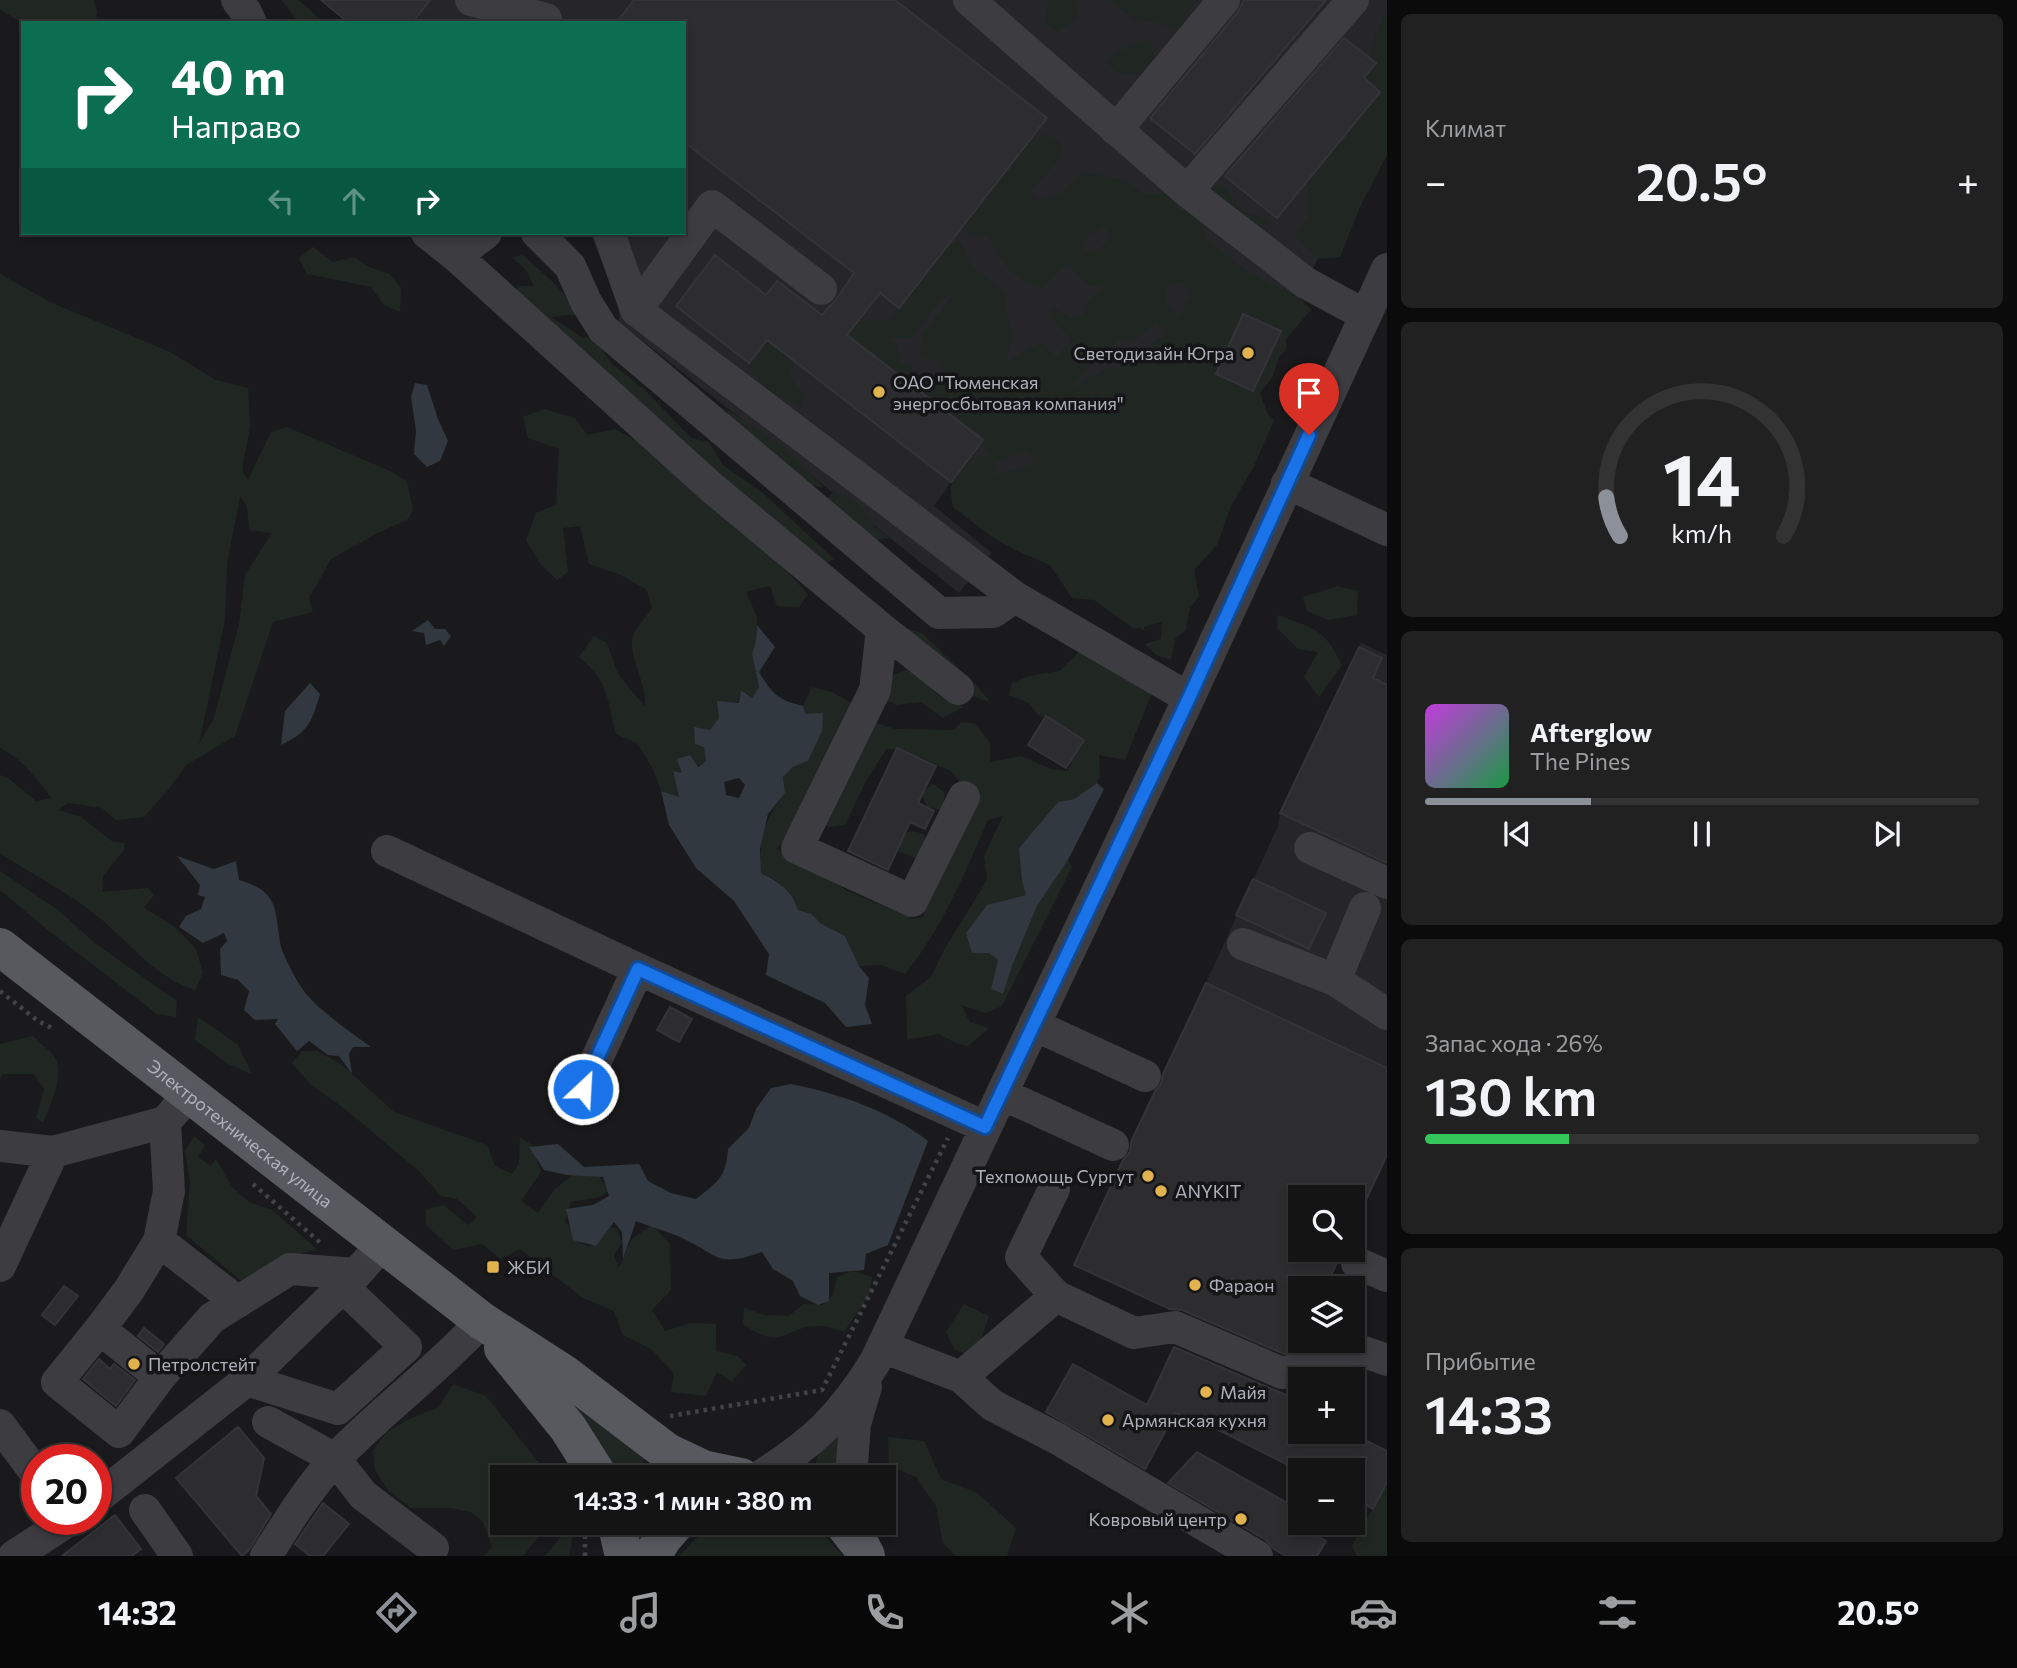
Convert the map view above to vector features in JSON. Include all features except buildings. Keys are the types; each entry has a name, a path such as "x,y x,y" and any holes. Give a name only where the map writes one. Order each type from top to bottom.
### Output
{"main road":[{"name":"Электротехническая улица","path":"0,947 177,1108 383,1244 482,1321"},
{"path":"482,1321 568,1428 591,1465"},
{"path":"482,1321 563,1373 667,1452 695,1465"},
{"path":"619,1535 624,1556"},
{"path":"652,1556 666,1535"}],"street":[{"path":"237,0 250,21"},
{"path":"969,0 1000,10 1116,130 1187,191 1306,283 1365,315"},
{"path":"1116,130 1224,0"},
{"path":"1187,191 1353,0"},
{"path":"466,8 550,14"},
{"path":"636,310 712,206 821,289"},
{"path":"430,235 710,487 958,689"},
{"path":"456,256 483,235"},
{"path":"539,235 570,266 586,302 603,329 939,612 993,612 1015,597"},
{"path":"610,235 636,310 1015,597 1189,698"},
{"path":"852,1465 855,1424 879,1355 1189,698 1387,269"},
{"path":"1287,483 1387,530"},
{"path":"882,629 875,690 797,848 912,901 964,797"},
{"path":"1310,848 1387,883"},
{"path":"387,851 985,1127"},
{"path":"1335,980 1365,908"},
{"path":"1243,944 1335,980 1387,1014"},
{"path":"583,1089 638,969"},
{"path":"1034,1025 1145,1076"},
{"path":"1002,1094 1113,1145"},
{"path":"0,1146 53,1152 177,1108 169,1191 159,1241 129,1290 57,1382 119,1433 160,1377 212,1318 290,1269 349,1280 407,1347 338,1409 247,1380"},
{"path":"0,1266 53,1152"},
{"path":"1054,1189 1021,1257 1056,1296 1134,1333 1175,1327 1282,1373 1364,1352 1387,1360"},
{"path":"159,1241 238,1302"},
{"path":"112,1486 247,1380 383,1244"},
{"path":"1357,1263 1387,1276"},
{"path":"961,1377 1056,1296"},
{"path":"266,1556 313,1485 335,1459 456,1349 482,1321"},
{"path":"100,1329 160,1377"},
{"path":"879,1355 961,1377 992,1405 1058,1439 1257,1556"},
{"path":"777,1465 807,1445 830,1423 852,1398 879,1355"},
{"path":"268,1422 335,1459 363,1495 433,1548"},
{"path":"0,1425 21,1453"},
{"path":"145,1510 177,1556"},
{"path":"14,1556 46,1535"}],"path":[{"path":"0,991 38,1021 61,1032"},
{"path":"244,1176 349,1280"},
{"path":"584,1535 584,1556"}],"shaded area":[{"path":"0,0 94,0 97,11 96,21 21,22 0,10"},
{"path":"281,0 298,0 323,21 298,21"},
{"path":"321,0 1387,0 1387,113 1281,331 1243,314 1216,374 1253,391 1143,630 951,482 934,506 992,553 959,593 619,322 619,304 591,235 686,235 686,21 347,21"},
{"path":"1049,0 1077,0 1078,18 1057,32 1045,23"},
{"path":"1110,0 1200,0 1193,4 1180,30 1154,22 1134,20"},
{"path":"1387,11 1387,155 1360,207 1340,257 1318,259 1294,235 1308,218 1308,185 1357,100 1375,35"},
{"path":"1149,38 1155,57 1139,75 1116,72 1106,62 1115,53"},
{"path":"1045,134 1062,144 1058,161 1030,191 1039,201 1061,193 1083,172 1124,180 1146,194 1170,194 1179,210 1195,211 1208,240 1242,268 1299,297 1311,310 1286,339 1286,350 1279,357 1272,378 1260,393 1268,414 1274,420 1254,466 1231,506 1217,545 1194,570 1199,596 1190,608 1186,630 1175,639 1171,660 1156,655 1145,644 1161,639 1162,622 1134,629 1094,600 1072,598 1050,565 992,537 953,507 951,490 954,477 976,455 991,458 978,434 939,410 848,343 846,325 867,320 891,319 903,296 946,244 961,242 971,265 1006,294 1006,313 1013,336 1005,363 1042,342 1056,357 1072,340 1048,315 1053,307 1070,318 1082,315 1090,298 1106,287 1089,286 1067,264 1043,288 1032,284 1004,264 989,237 969,235 954,223 1018,151","holes":["1104,226 1111,238 1097,251 1081,252 1089,234","1184,282 1190,296 1178,319 1165,300 1168,284","957,290 923,334 919,358 939,361 942,378 918,379 913,368 900,362 898,346 887,338 911,338 941,300","1243,314 1281,331 1253,391 1216,374","1156,323 1167,334 1118,366 1104,370 1067,392 1096,359 1122,338 1135,340","1026,451 1035,458 1029,466 995,475 996,462"]},
{"path":"1195,180 1223,186 1241,210 1270,221 1258,238"},
{"path":"313,247 333,262 354,257 371,268 390,274 401,288 400,312 384,305 371,287 307,274 299,258"},
{"path":"523,255 557,286 579,314 551,317 583,338 594,337 611,363 644,389 691,438 709,442 723,465 763,493 834,559 824,564 806,555 767,512 737,495 515,301 518,286 534,286 526,270 512,257"},
{"path":"0,274 52,303 170,352 216,380 248,388 250,427 242,470 248,480 271,432 287,427 390,471 407,481 413,510 408,519 331,559 309,598 313,612 273,622 235,736 186,765 144,817 116,820 102,808 69,803 58,810 81,817 113,842 125,843 123,851 103,876 102,892 148,888 154,895 144,908 175,927 196,949 203,973 195,990 181,985 156,969 89,910 0,853 0,775 8,778 36,801 52,798 23,764 0,748","holes":["240,497 247,506 249,530 272,533 245,575 239,624 214,718 199,744 225,620 227,563"]},
{"path":"779,333 800,351 789,375 804,397 802,408 766,388 748,370 760,345"},
{"path":"415,383 427,385 448,441 440,461 427,467 414,454 416,431 411,397"},
{"path":"544,409 575,418 587,435 615,429 655,451 663,465 761,544 808,594 799,607 777,606 770,586 746,592 757,617 752,654 759,687 752,698 742,690 732,708 713,727 708,735 706,761 683,773 673,772 679,798 661,791 654,771 638,744 616,734 602,683 579,657 594,636 607,643 618,674 645,707 644,689 632,644 633,636 652,608 647,590 619,574 589,564 580,526 563,528 568,572 557,580 540,564 526,540 536,513 556,505 559,449 528,438 523,417"},
{"path":"727,410 783,446 824,488 790,481 731,425"},
{"path":"833,492 859,504 875,527 890,538 872,541 823,504"},
{"path":"1338,586 1358,591 1357,615 1328,620 1307,611 1303,597"},
{"path":"1278,615 1317,631 1329,643 1342,665 1319,697 1304,677 1318,652 1298,649 1277,628"},
{"path":"428,620 435,629 445,629 451,636 444,646 440,640 426,645 424,633 412,631"},
{"path":"757,625 775,647 759,672 772,691 782,699 803,706 806,714 823,713 822,731 808,761 793,767 783,777 785,793 768,814 760,849 761,873 784,887 798,910 812,914 820,923 845,936 859,966 869,978 865,1005 872,1024 846,1027 825,1003 766,975 769,954 734,901 696,868 669,825 661,791 679,797 673,771 682,773 677,759 690,755 698,767 706,761 704,747 695,744 694,727 710,730 719,718 717,701 739,703 741,690 752,698 759,687 752,654","holes":["739,778 745,785 739,798 726,795 724,782"]},
{"path":"902,627 922,633 990,702 972,696 897,633"},
{"path":"1361,643 1387,655 1387,1068 1206,983 1278,826 1280,813"},
{"path":"1081,650 1136,680 1151,695 1125,760 1099,755 1100,775 1097,783 1074,799 1058,802 1019,848 1022,881 1027,895 1005,900 989,953 998,960 991,989 1003,994 1037,906 1068,860 1072,867 1002,1006 986,1013 961,1005 970,1022 989,1028 968,1046 939,1034 907,1040 906,996 931,977 944,950 987,880 984,856 1003,816 988,820 941,919 905,974 881,965 859,966 845,936 820,923 812,914 798,910 784,887 761,873 764,830 785,793 783,777 793,767 808,761 806,714 803,706 812,687 832,692 856,706 817,787 777,849 850,892 913,919 924,917 925,889 970,795 951,771 918,756 887,748 867,779 845,825 828,827 818,808 869,721 895,729 954,730 961,722 976,724 990,743 990,762 1021,756 1051,769 1067,771 1084,739 1051,719 1038,715 1029,703 1009,695 1012,683 1028,676 1060,671"},
{"path":"912,667 938,695 964,707 943,718 921,702 896,705 881,697 887,678"},
{"path":"310,683 320,694 312,719 304,730 281,745 285,711"},
{"path":"1097,783 1104,789 1068,860 1037,906 1003,994 991,989 998,960 989,953 972,953 966,933 987,905 1026,895 1019,848 1058,802 1074,799"},
{"path":"934,784 945,793 942,810 927,807 921,792"},
{"path":"913,831 924,834 926,853 915,858 898,851 900,834"},
{"path":"177,856 214,869 236,861 239,880 262,890 269,897 276,913 281,947 304,991 329,1016 371,1047 353,1047 349,1054 352,1074 339,1056 328,1055 309,1041 297,1051 275,1024 278,1019 255,1020 244,1010 249,991 238,980 221,975 220,949 227,941 224,933 203,943 179,927 186,916 201,909 205,897 198,895 200,885"},
{"path":"0,871 58,910 96,944 177,1001 176,1017 157,1014 49,931 0,890"},
{"path":"198,1017 238,1045 252,1074 228,1064 195,1040"},
{"path":"33,1036 54,1056 58,1071 56,1090 43,1123 36,1118 44,1089 34,1074 3,1074 0,1079 0,1044"},
{"path":"302,1051 317,1051 342,1065 394,1112 487,1145 495,1166 512,1174 519,1164 520,1137 532,1145 541,1172 521,1201 538,1213 555,1189 574,1174 599,1176 608,1191 600,1197 571,1202 565,1221 580,1243 590,1247 609,1226 617,1229 622,1242 614,1255 619,1267 632,1239 652,1225 670,1244 671,1290 652,1310 665,1331 691,1323 716,1324 716,1351 738,1356 746,1365 732,1382 717,1372 706,1396 671,1392 674,1373 651,1349 623,1335 614,1311 583,1298 520,1249 501,1259 482,1244 453,1250 426,1225 426,1209 444,1205 468,1225 477,1217 457,1199 441,1196 419,1171 345,1109 310,1084 292,1063"},
{"path":"791,1084 827,1093 880,1112 928,1141 888,1245 866,1254 864,1270 829,1273 829,1301 818,1305 800,1296 793,1281 773,1269 762,1252 735,1259 719,1258 682,1238 636,1221 623,1259 622,1232 614,1222 596,1246 573,1240 566,1209 593,1205 609,1196 603,1177 567,1175 544,1170 529,1147 558,1144 584,1167 639,1164 648,1181 671,1193 696,1199 720,1178 728,1149 749,1128 756,1109 771,1088"},
{"path":"194,1136 205,1145 198,1157 211,1166 216,1159 232,1187 250,1203 272,1210 317,1249 297,1256 245,1284 186,1235 190,1182 185,1151"},
{"path":"853,1271 872,1277 869,1295 844,1332 825,1326 809,1327 784,1336 768,1337 743,1324 744,1308 765,1315 789,1316 803,1304 823,1305 833,1295 837,1277"},
{"path":"964,1304 989,1316 980,1343 966,1354 955,1350 946,1332"},
{"path":"453,1384 486,1396 541,1465 490,1465 490,1535 540,1535 523,1556 485,1556 492,1546 483,1522 471,1512 451,1508 411,1508 388,1490 375,1470 373,1450 386,1433 407,1420 439,1407"},
{"path":"560,1396 645,1458 641,1465 606,1465"},
{"path":"846,1418 841,1465 815,1465 818,1455"},
{"path":"888,1437 924,1441 941,1479 976,1492 1016,1528 1007,1556 956,1556 943,1543 936,1506 916,1477 896,1469 896,1465 889,1465"},
{"path":"1387,1482 1387,1556 1357,1556 1352,1546 1358,1535 1365,1535 1365,1522"},
{"path":"562,1535 573,1535 569,1556 545,1556"},
{"path":"701,1535 824,1535 843,1556 680,1556"}],"place":[{"name":"Светодизайн Югра","path":"1248,353"},
{"name":"ОАО \"Тюменская энергосбытовая компания\"","path":"879,392"},
{"name":"Техпомощь Сургут","path":"1148,1176"},
{"name":"ANYKIT","path":"1161,1191"},
{"name":"ЖБИ","path":"493,1267"},
{"name":"Фараон","path":"1195,1285"},
{"name":"Петролстейт","path":"134,1364"},
{"name":"Майя","path":"1206,1392"},
{"name":"Армянская кухня","path":"1108,1420"},
{"name":"Ковровый центр","path":"1241,1519"}],"route":[{"path":"583,1089 638,969 985,1127 1189,698 1309,435"}]}
